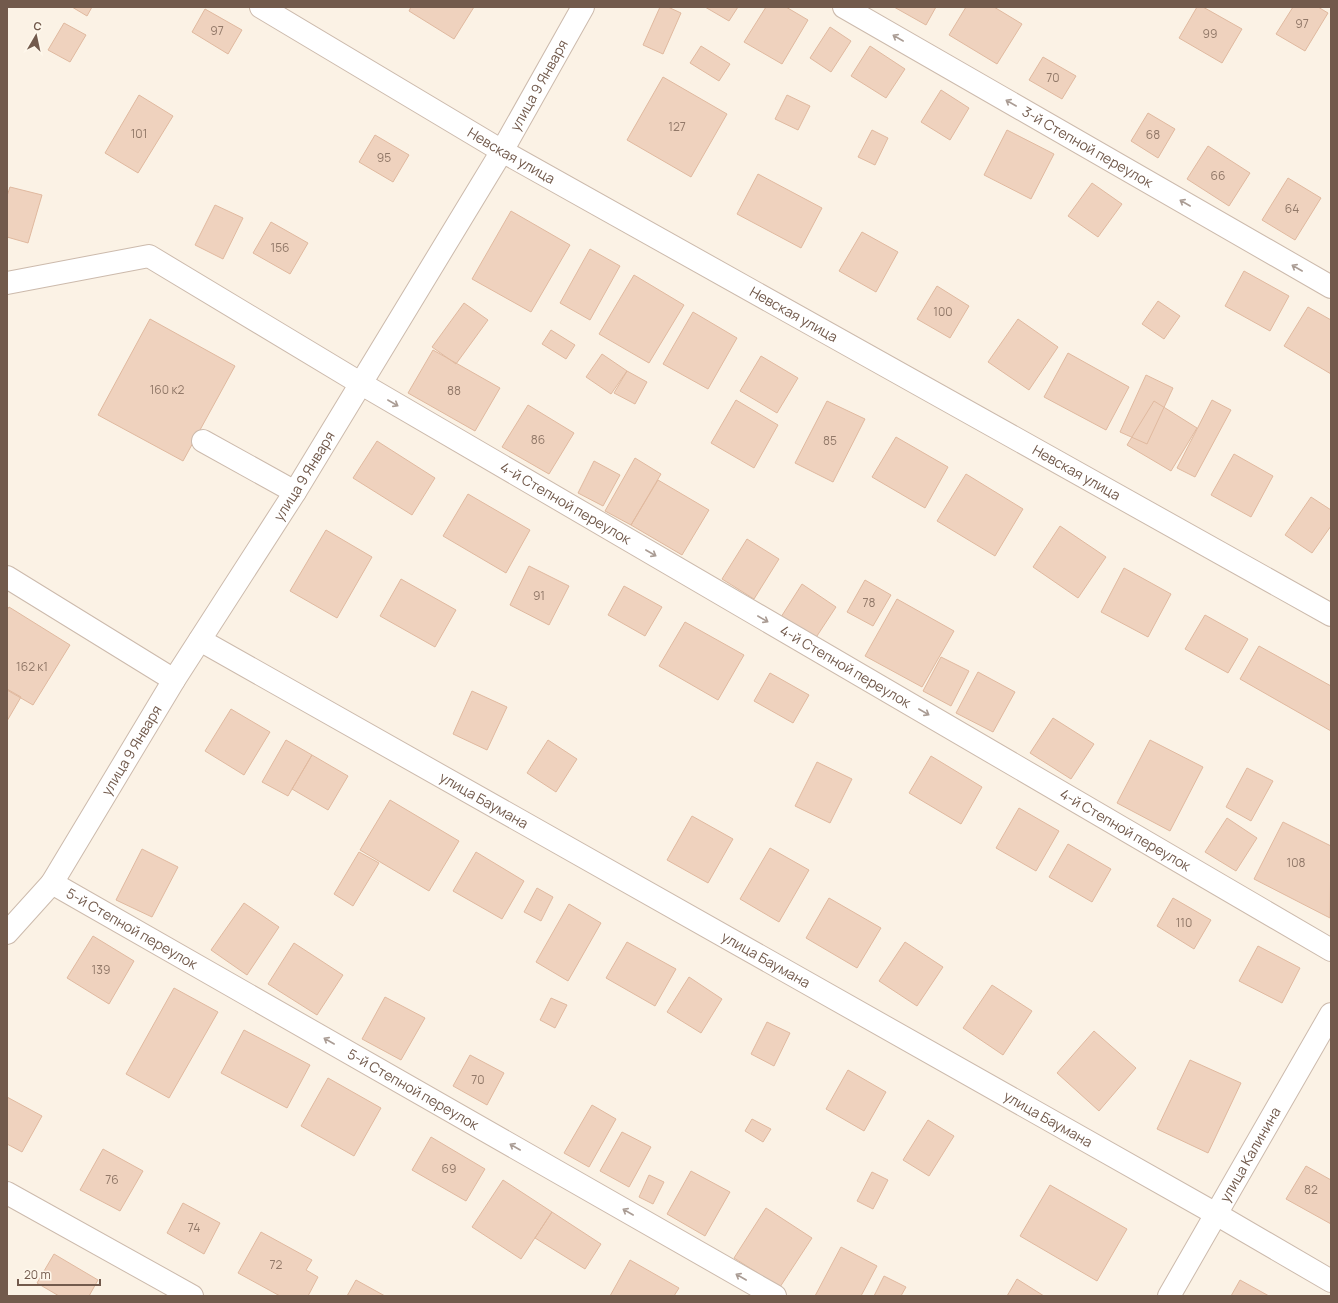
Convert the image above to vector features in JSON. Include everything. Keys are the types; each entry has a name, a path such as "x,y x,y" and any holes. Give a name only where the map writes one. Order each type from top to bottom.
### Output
{"street":[{"name":"Невская улица","path":"261,7 502,151 1331,615"},
{"name":"улица 9 Января","path":"7,933 52,883 174,680 295,492 502,151 583,7"},
{"name":"3-й Степной переулок","path":"844,7 1331,287"},
{"name":"4-й Степной переулок","path":"7,282 149,256 360,383 1331,950"},
{"path":"203,441 295,492"},
{"path":"7,577 174,680"},
{"name":"улица Баумана","path":"200,640 1216,1214 1331,1281"},
{"name":"5-й Степной переулок","path":"52,883 775,1296"},
{"name":"улица Калинина","path":"1169,1296 1331,1014"},
{"path":"7,1192 192,1296"}],"building":[{"path":"72,7 92,7 87,16"},
{"path":"411,7 474,7 454,39 409,11"},
{"path":"660,7 668,7 681,13 663,54 643,45"},
{"path":"705,7 738,7 729,21"},
{"path":"766,7 786,7 808,20 782,64 744,42"},
{"path":"894,7 936,7 926,25"},
{"path":"966,7 994,7 1022,24 997,64 949,35"},
{"path":"1197,7 1203,7 1242,29 1222,63 1179,38"},
{"path":"1293,7 1318,7 1328,13 1305,51 1276,34"},
{"path":"205,9 242,30 228,54 192,32"},
{"path":"64,23 86,35 70,62 48,50"},
{"path":"830,27 851,41 831,72 810,58"},
{"path":"701,46 730,64 719,81 690,63"},
{"path":"870,46 905,69 886,98 851,76"},
{"path":"1043,57 1076,76 1062,99 1029,80"},
{"path":"663,77 727,114 691,177 627,140"},
{"path":"941,90 969,108 950,140 921,122"},
{"path":"139,95 173,116 138,173 105,153"},
{"path":"787,95 810,106 798,130 775,119"},
{"path":"1148,113 1175,129 1158,158 1131,141"},
{"path":"872,130 888,138 875,165 858,157"},
{"path":"1007,130 1054,154 1031,199 984,175"},
{"path":"375,135 409,155 393,182 359,162"},
{"path":"1208,146 1250,173 1229,206 1187,179"},
{"path":"758,174 822,208 801,248 737,214"},
{"path":"1288,178 1321,198 1295,240 1262,220"},
{"path":"1092,183 1122,204 1098,237 1068,216"},
{"path":"10,187 42,195 28,243 7,237 7,196"},
{"path":"215,205 243,218 223,259 195,245"},
{"path":"511,211 570,245 531,312 472,279"},
{"path":"271,222 308,243 290,274 253,253"},
{"path":"862,232 898,252 876,292 839,271"},
{"path":"590,249 620,266 590,320 560,303"},
{"path":"1244,271 1289,296 1270,331 1225,306"},
{"path":"634,275 684,305 649,363 599,334"},
{"path":"937,286 969,306 950,338 917,319"},
{"path":"1158,301 1180,316 1164,339 1142,324"},
{"path":"464,303 488,320 456,364 432,347"},
{"path":"1308,307 1331,320 1331,374 1284,346"},
{"path":"693,312 737,338 708,389 663,364"},
{"path":"150,319 235,366 183,461 98,415"},
{"path":"1018,319 1058,347 1029,390 988,362"},
{"path":"551,330 575,345 566,359 542,344"},
{"path":"433,350 500,388 475,431 408,393"},
{"path":"1068,353 1129,387 1106,430 1044,397"},
{"path":"602,354 627,371 611,394 586,377"},
{"path":"761,356 798,378 777,413 740,391"},
{"path":"627,371 647,382 635,404 614,393"},
{"path":"1146,375 1173,388 1147,444 1120,432"},
{"path":"736,400 778,425 754,468 711,443"},
{"path":"1212,400 1231,410 1195,477 1177,468"},
{"path":"827,401 865,419 833,482 795,463"},
{"path":"1154,401 1197,428 1171,471 1127,445"},
{"path":"528,405 574,433 549,474 502,447"},
{"path":"896,437 948,467 925,508 872,477"},
{"path":"377,441 435,478 412,515 353,478"},
{"path":"1234,454 1273,476 1251,517 1211,495"},
{"path":"635,458 661,474 631,525 605,511"},
{"path":"594,461 620,475 603,506 578,493"},
{"path":"966,474 1023,509 995,556 937,521"},
{"path":"658,480 709,510 682,555 631,525"},
{"path":"468,494 530,530 506,573 443,536"},
{"path":"1311,497 1331,510 1331,526 1312,553 1285,535"},
{"path":"1060,526 1106,557 1078,598 1033,567"},
{"path":"326,530 372,557 337,618 290,591"},
{"path":"747,539 779,559 754,599 722,579"},
{"path":"529,566 569,586 549,625 510,605"},
{"path":"1124,568 1171,594 1148,637 1101,612"},
{"path":"401,579 456,610 435,647 380,616"},
{"path":"865,580 891,595 873,626 847,612"},
{"path":"802,584 836,607 815,639 781,617"},
{"path":"624,586 662,607 645,636 608,615"},
{"path":"897,599 954,631 922,687 865,656"},
{"path":"9,607 70,645 33,705 7,690 7,610"},
{"path":"1205,615 1248,639 1228,673 1185,649"},
{"path":"685,622 744,655 718,700 659,666"},
{"path":"1259,646 1331,686 1331,731 1240,679"},
{"path":"941,657 969,671 951,706 923,691"},
{"path":"978,672 1015,692 993,732 956,713"},
{"path":"770,673 809,695 793,723 754,701"},
{"path":"7,689 21,697 7,721"},
{"path":"472,691 507,707 487,750 453,734"},
{"path":"231,709 270,732 244,775 205,751"},
{"path":"1053,718 1094,744 1071,779 1030,753"},
{"path":"286,740 312,755 288,796 262,782"},
{"path":"548,740 577,759 556,792 527,773"},
{"path":"1150,740 1203,767 1170,831 1117,803"},
{"path":"312,755 348,776 328,810 292,789"},
{"path":"931,756 982,787 961,824 909,793"},
{"path":"817,762 852,779 830,823 795,806"},
{"path":"1247,768 1273,781 1251,821 1226,807"},
{"path":"390,800 459,841 429,891 360,850"},
{"path":"1019,808 1059,831 1036,871 996,848"},
{"path":"692,816 733,839 708,883 667,860"},
{"path":"1227,818 1257,838 1236,871 1205,852"},
{"path":"1283,822 1331,846 1330,918 1254,879"},
{"path":"1068,844 1111,869 1092,902 1049,877"},
{"path":"770,848 809,870 779,922 740,899"},
{"path":"142,849 178,867 152,917 116,900"},
{"path":"359,852 379,863 353,906 334,894"},
{"path":"476,852 524,881 502,919 453,891"},
{"path":"537,888 553,897 541,921 524,912"},
{"path":"829,898 881,928 857,968 806,938"},
{"path":"1173,898 1211,920 1194,949 1157,926"},
{"path":"244,903 279,927 247,975 211,950"},
{"path":"569,904 601,923 568,981 536,962"},
{"path":"93,936 134,961 109,1004 67,978"},
{"path":"627,942 676,969 655,1006 606,978"},
{"path":"905,942 943,967 917,1006 879,981"},
{"path":"294,943 343,975 317,1015 268,984"},
{"path":"1258,946 1300,968 1282,1003 1239,981"},
{"path":"689,977 722,999 701,1033 667,1012"},
{"path":"992,985 1032,1011 1003,1055 963,1028"},
{"path":"174,988 218,1012 169,1098 126,1074"},
{"path":"385,997 425,1018 401,1060 362,1039"},
{"path":"551,998 567,1005 555,1028 540,1020"},
{"path":"767,1022 790,1033 774,1066 751,1054"},
{"path":"244,1030 310,1065 287,1108 221,1073"},
{"path":"1094,1031 1136,1068 1099,1111 1057,1073"},
{"path":"470,1055 504,1073 487,1105 453,1086"},
{"path":"1190,1060 1241,1083 1208,1153 1157,1129"},
{"path":"848,1070 886,1092 864,1131 826,1109"},
{"path":"328,1078 381,1108 354,1156 301,1126"},
{"path":"7,1097 42,1116 22,1152 7,1144"},
{"path":"592,1105 616,1119 589,1167 564,1153"},
{"path":"752,1119 771,1129 763,1142 745,1131"},
{"path":"928,1120 954,1136 929,1176 903,1160"},
{"path":"622,1132 651,1147 629,1187 600,1171"},
{"path":"431,1137 485,1169 466,1201 412,1170"},
{"path":"103,1149 143,1171 120,1211 80,1190"},
{"path":"1306,1166 1331,1180 1331,1224 1286,1199"},
{"path":"691,1171 730,1192 705,1236 667,1214"},
{"path":"872,1172 888,1180 873,1209 857,1201"},
{"path":"649,1175 664,1182 653,1204 639,1197"},
{"path":"503,1180 552,1212 521,1259 472,1227"},
{"path":"1050,1185 1127,1229 1097,1281 1020,1236"},
{"path":"183,1203 220,1223 204,1254 167,1233"},
{"path":"766,1208 812,1238 780,1287 734,1258"},
{"path":"552,1212 601,1244 585,1269 535,1238"},
{"path":"261,1232 312,1260 306,1270 318,1277 308,1296 280,1296 238,1273"},
{"path":"841,1247 877,1266 861,1296 815,1296"},
{"path":"54,1254 98,1280 89,1296 59,1296 37,1283"},
{"path":"630,1260 679,1288 674,1296 610,1296"},
{"path":"884,1276 906,1287 901,1296 874,1296"},
{"path":"1017,1279 1044,1296 1007,1296"},
{"path":"356,1280 385,1296 347,1296"},
{"path":"1240,1280 1269,1296 1231,1296"}]}
